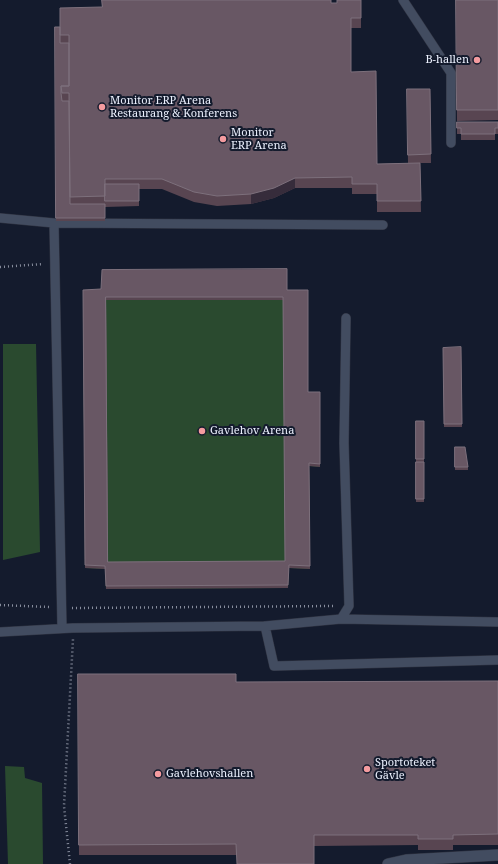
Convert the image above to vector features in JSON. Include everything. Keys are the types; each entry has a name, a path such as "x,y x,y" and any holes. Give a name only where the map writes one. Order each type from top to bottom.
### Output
{"street":[{"path":"388,864 406,860 498,854"}],"lane":[{"path":"403,0 451,73 451,143"},
{"path":"0,218 54,223 383,225"},
{"path":"54,223 53,263 62,628"},
{"path":"341,619 349,606 344,443 346,318"},
{"path":"0,632 62,628 265,626 341,619 498,622"},
{"path":"265,626 274,666 498,660"}],"path":[{"path":"0,267 53,263"},
{"path":"0,605 61,608 349,606"},
{"path":"70,864 64,806 73,628"}],"green space":[{"name":"Gavlehov Arena","path":"83,293 287,293 308,394 320,467 309,466 310,569 289,568 288,588 106,589 105,569 85,568"},
{"path":"3,344 36,344 40,552 3,560"},
{"path":"5,766 24,767 25,778 42,783 43,864 8,864"}],"building":[{"name":"Monitor ERP Arena","path":"102,0 331,0 331,3 337,3 337,0 361,0 361,18 351,18 351,72 376,71 377,164 420,163 421,201 377,201 377,184 352,184 352,177 295,178 274,188 251,194 217,196 194,192 162,179 105,179 105,196 70,197 69,93 62,93 61,86 69,86 69,35 60,35 60,8 102,7"},
{"name":"B-hallen","path":"456,0 498,0 498,110 457,110"},
{"path":"55,27 60,27 60,43 69,43 69,86 61,86 61,93 62,101 69,101 70,204 105,204 105,218 56,218"},
{"path":"407,89 430,89 431,154 408,155"},
{"path":"457,122 498,122 498,128 495,128 495,134 461,134 461,128 457,128"},
{"path":"105,184 139,184 139,201 105,201"},
{"path":"287,269 287,290 308,290 308,392 320,392 320,464 309,463 310,566 289,565 288,585 106,586 105,566 85,565 83,290 101,289 102,270","holes":["106,297 283,297 285,561 108,562"]},
{"path":"461,347 462,424 444,424 443,348"},
{"path":"416,421 424,421 424,459 416,459"},
{"path":"455,447 465,447 468,467 455,467"},
{"path":"416,462 424,462 424,499 416,499"},
{"path":"78,674 236,674 236,682 498,681 498,834 453,835 453,839 418,839 418,835 314,835 314,864 237,864 236,844 79,845"}],"place":[{"name":"B-hallen","path":"477,60"},
{"name":"Monitor ERP Arena Restaurang & Konferens","path":"102,107"},
{"name":"Monitor ERP Arena","path":"223,139"},
{"name":"Gavlehov Arena","path":"202,431"},
{"name":"Sportoteket Gävle","path":"367,769"},
{"name":"Gavlehovshallen","path":"158,774"}]}
